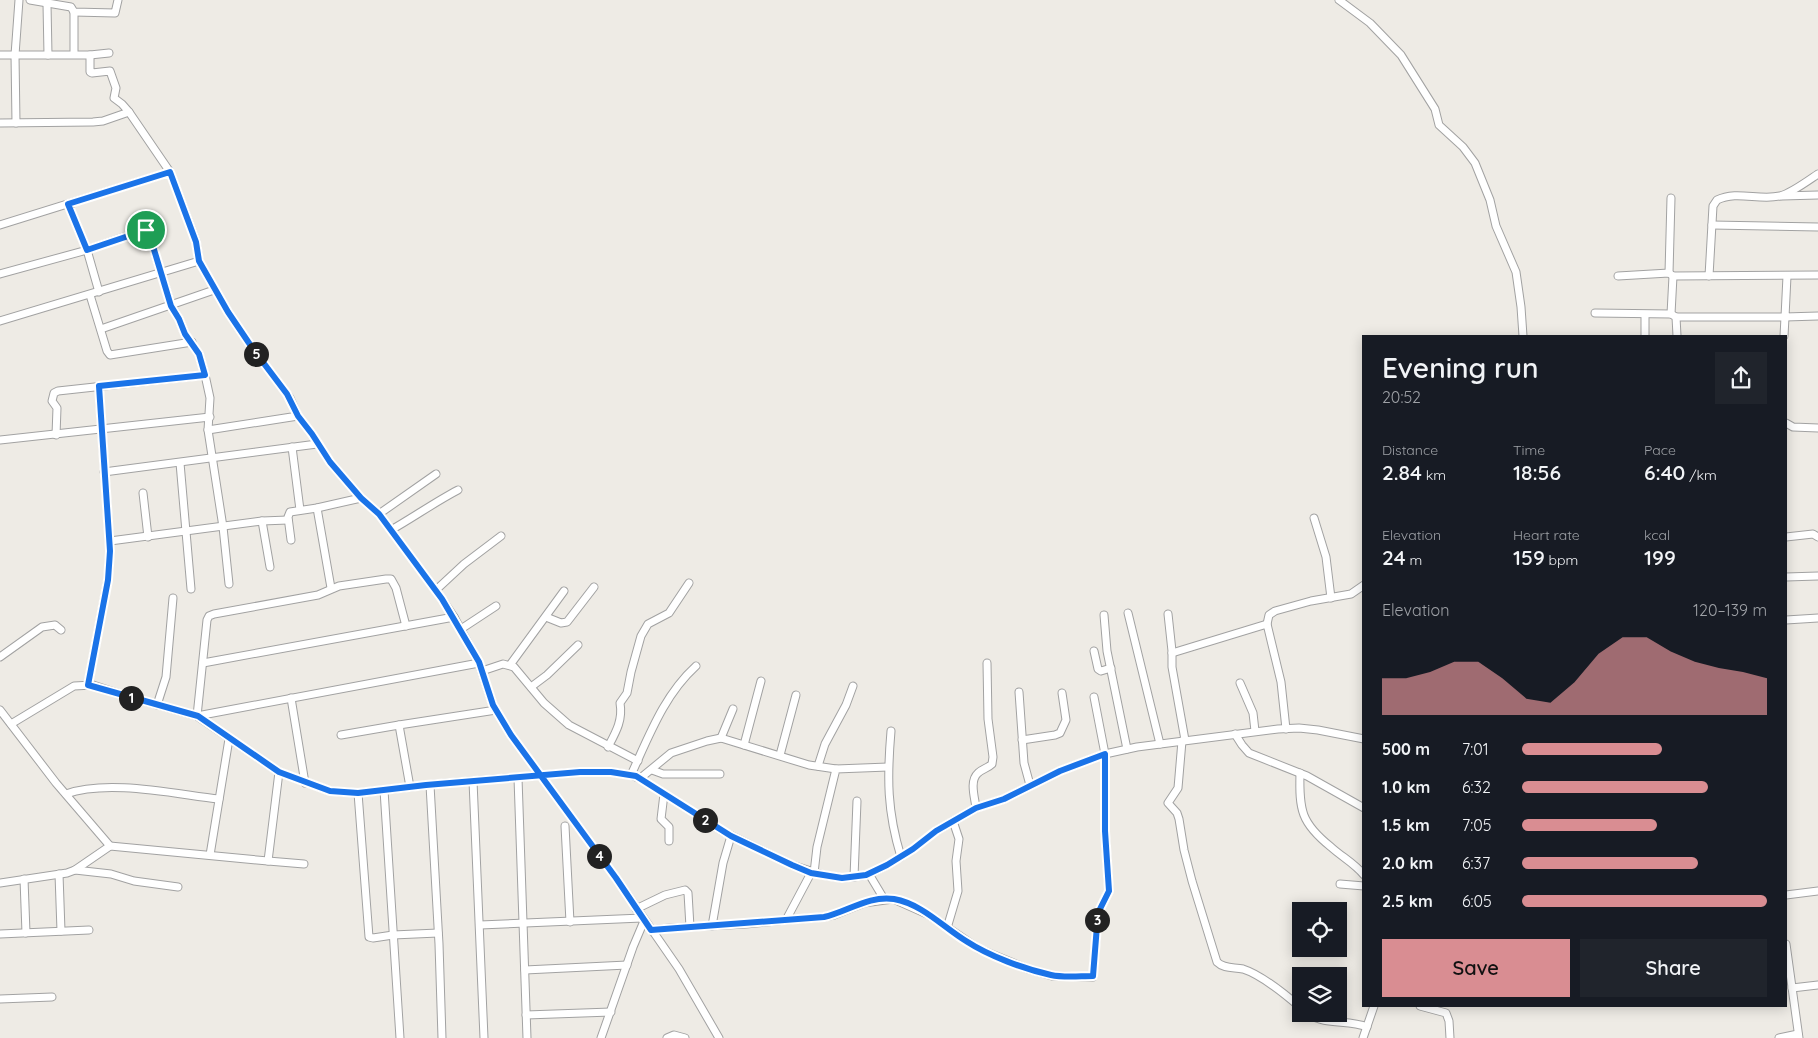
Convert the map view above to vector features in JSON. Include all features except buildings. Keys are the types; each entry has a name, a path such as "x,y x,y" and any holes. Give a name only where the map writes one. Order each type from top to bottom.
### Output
{"street":[{"path":"16,123 15,55 19,0"},
{"path":"30,0 115,13 118,0"},
{"path":"1340,0 1370,23 1401,55 1433,106 1439,125 1463,147 1475,163 1490,200 1496,226 1516,272 1522,308 1523,335"},
{"path":"48,4 48,55"},
{"path":"72,6 74,54"},
{"path":"0,55 90,55 109,53"},
{"path":"90,55 90,72 110,71 116,88 114,98 129,112 170,172 196,242 199,261 214,290 253,349 290,398 298,416 330,462 361,498 379,514 436,590 454,617 479,662 496,710 511,735 568,812 691,988 718,1038"},
{"path":"0,123 103,121 129,112"},
{"path":"0,225 170,172"},
{"path":"1782,196 1818,174"},
{"path":"1709,276 1713,206 1717,200 1732,195 1754,198 1818,195"},
{"path":"1671,198 1671,274 1677,335"},
{"path":"68,204 87,250 99,292"},
{"path":"1712,225 1818,227"},
{"path":"0,274 87,250 146,230 149,233 171,306 185,334 199,354 205,375 210,398 208,430 223,527 229,584"},
{"path":"0,321 199,261"},
{"path":"1618,276 1671,274 1709,276 1818,275"},
{"path":"1784,335 1787,276"},
{"path":"101,329 214,290"},
{"path":"90,295 107,351 110,355 192,342"},
{"path":"1594,313 1674,316 1818,316"},
{"path":"1644,315 1645,335"},
{"path":"56,435 57,408 52,401 54,393 99,386 205,375"},
{"path":"88,685 108,580 110,541 99,386"},
{"path":"208,430 298,416"},
{"path":"0,440 210,417"},
{"path":"1787,424 1793,427 1818,428"},
{"path":"104,472 317,444"},
{"path":"292,446 300,510"},
{"path":"180,462 191,589"},
{"path":"379,514 436,474"},
{"path":"390,530 458,490"},
{"path":"143,493 148,537"},
{"path":"291,540 288,520 290,512 361,498"},
{"path":"317,508 331,588"},
{"path":"1314,518 1326,556 1331,598"},
{"path":"110,541 262,521 288,520"},
{"path":"262,521 270,567"},
{"path":"1787,537 1813,534 1818,537"},
{"path":"436,590 464,564 500,536"},
{"path":"1787,577 1818,576"},
{"path":"198,716 207,620 209,616 220,612 318,595 331,588 380,579 391,579 396,588 406,626"},
{"path":"608,747 619,727 620,704 627,693 630,672 641,636 648,624 669,613 688,583"},
{"path":"1286,728 1281,682 1267,624 1269,615 1275,611 1311,601 1353,593 1362,586"},
{"path":"546,617 561,623 567,622 594,587"},
{"path":"510,665 564,591"},
{"path":"157,705 166,677 173,598"},
{"path":"461,629 496,606"},
{"path":"1128,613 1160,744"},
{"path":"1168,614 1173,678 1184,741 1178,788 1168,803 1177,813 1179,819 1184,850 1203,920 1221,966 1241,969 1254,974 1292,1001"},
{"path":"1104,615 1111,668 1127,749"},
{"path":"203,663 454,617"},
{"path":"1787,620 1818,618"},
{"path":"1172,653 1267,624"},
{"path":"0,657 42,627 55,625 61,630"},
{"path":"531,687 547,675 578,645"},
{"path":"1094,651 1098,669 1111,668"},
{"path":"198,716 479,662"},
{"path":"482,671 503,664 510,665 563,721 608,747 638,761"},
{"path":"976,808 974,779 978,772 992,764 993,757 988,719 987,664"},
{"path":"631,775 646,738 669,696 683,678 696,666"},
{"path":"744,745 761,681"},
{"path":"1240,683 1253,713 1255,731"},
{"path":"10,724 74,686 88,685 198,716 279,772 330,791 358,793 410,786 580,772 611,772 631,775 641,779 731,836 812,873 842,878 869,874 901,857 936,831 976,808 1004,799 1060,771 1105,754 1160,744 1286,728 1318,730 1362,739"},
{"path":"818,766 825,744 846,705 853,686"},
{"path":"1019,692 1024,763 1030,785"},
{"path":"1022,740 1060,733 1066,720 1062,693"},
{"path":"780,755 796,695"},
{"path":"651,930 829,916 864,903 893,899 938,920 946,928 979,949 1028,969 1052,976 1093,976 1098,913 1109,891 1105,831 1105,754 1094,697"},
{"path":"292,698 305,783"},
{"path":"721,738 733,709"},
{"path":"0,710 56,783 110,846"},
{"path":"341,735 496,710"},
{"path":"399,725 410,786"},
{"path":"891,731 888,767 890,815 901,857"},
{"path":"1235,734 1249,753 1300,773 1362,807"},
{"path":"641,779 671,754 721,738 818,766 836,769 888,767"},
{"path":"210,855 229,739"},
{"path":"786,920 812,873 836,769"},
{"path":"652,770 663,774 720,774"},
{"path":"268,861 279,772"},
{"path":"1300,773 1301,806 1305,822 1331,847 1355,864 1362,873"},
{"path":"518,778 527,1038"},
{"path":"473,781 484,1038"},
{"path":"430,785 442,1038"},
{"path":"66,794 94,787 117,787 219,799"},
{"path":"384,790 400,1038"},
{"path":"358,793 368,936 373,938 438,933"},
{"path":"664,794 660,819 668,827 669,841"},
{"path":"854,877 857,801"},
{"path":"946,928 958,891 956,861 958,839 953,820"},
{"path":"565,826 570,922"},
{"path":"712,926 723,863 731,836"},
{"path":"75,870 110,846 304,864"},
{"path":"0,883 75,870 111,874 134,881 178,886"},
{"path":"59,874 61,931"},
{"path":"869,874 884,899"},
{"path":"24,879 26,933"},
{"path":"1340,884 1362,886"},
{"path":"636,909 664,895 684,890 688,894 690,927"},
{"path":"1787,895 1818,891"},
{"path":"480,925 643,920"},
{"path":"601,1038 643,920"},
{"path":"0,934 89,930"},
{"path":"1779,1038 1799,1036 1787,951"},
{"path":"525,970 627,965"},
{"path":"1792,988 1818,985"},
{"path":"0,999 52,997"},
{"path":"1364,1038 1374,1007"},
{"path":"1424,1007 1446,1013 1450,1021 1450,1038"},
{"path":"526,1015 611,1012"},
{"path":"1347,1022 1359,1023 1367,1027"},
{"path":"667,1038 674,1035 685,1038"}],"route":[{"path":"146,230 132,233 87,250 68,204 170,172 196,242 199,261 214,290 253,349 290,398 298,416 330,462 361,498 379,514 442,599 479,662 493,705 511,735 540,776 616,878 651,930 809,919 834,915 874,900 893,899 899,900 938,920 949,930 979,949 1028,969 1052,976 1093,976 1098,913 1109,891 1105,831 1105,754 1060,771 1004,799 976,808 958,817 913,849 866,875 842,878 811,873 731,836 636,776 611,772 580,772 540,776 426,785 358,793 330,791 320,789 279,772 198,716 88,685 108,580 110,551 99,386 205,375 199,354 185,334 171,306 149,233 146,230"}]}
